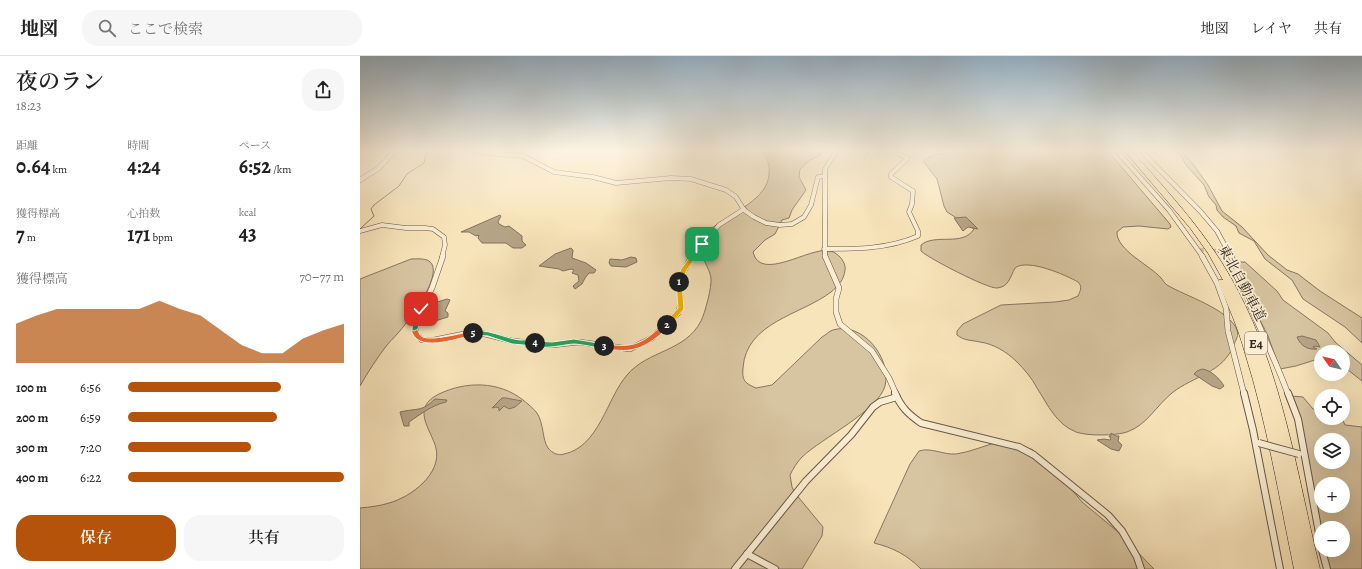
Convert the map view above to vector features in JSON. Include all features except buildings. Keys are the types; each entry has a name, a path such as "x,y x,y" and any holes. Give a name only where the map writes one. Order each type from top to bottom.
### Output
{"highway":[{"name":"東北自動車道","path":"1143,174 1191,232 1218,272 1230,297 1247,342 1266,407 1301,569"},
{"name":"東北自動車道","path":"1148,174 1182,212 1212,253 1237,298 1254,337 1275,403 1313,569"}],"street":[{"path":"360,180 370,174"},
{"path":"569,174 592,177 612,183 675,177 692,178 716,186 733,194 744,209 756,218 770,223 789,225 800,222 806,216 814,201 818,178 825,176 824,255 839,288 836,299 836,312 840,324 872,352 889,378 901,406 909,415 921,423 1019,447 1034,455 1108,516 1122,531 1137,557 1141,569"},
{"path":"824,248 856,250 880,248 918,236 918,231 909,212 912,204 913,191 908,186 896,181 891,176 891,174"},
{"path":"1137,174 1180,223 1199,250 1222,292 1232,353 1257,443 1280,569"},
{"path":"1164,174 1201,212 1217,231 1238,270 1250,304 1289,394 1298,419 1302,455 1316,521"},
{"path":"360,230 380,226 424,228 433,229 444,237 445,247 438,272 430,294 415,323 416,334 422,340 434,340 464,334 481,333 512,341 552,345 574,342 630,349 652,338 678,313 681,309 679,285 684,269 716,227 726,219 744,209"},
{"path":"1220,251 1228,253"},
{"path":"735,569 806,481 851,436 873,407 880,402 897,396"},
{"path":"1257,443 1302,455"},
{"path":"747,554 775,569"},
{"path":"1324,557 1327,569"}],"shaded area":[{"path":"769,174 799,174 799,177 806,190 792,210 789,218 782,220 775,234 765,240 753,252 758,261 765,264 775,264 811,253 829,251 840,257 845,268 842,280 831,292 819,300 777,321 764,330 754,340 746,352 743,368 743,375 746,383 756,388 772,385 822,337 832,331 844,329 854,331 864,336 872,344 884,364 886,375 885,386 872,405 802,457 790,475 792,487 795,493 823,527 822,536 802,569 360,569 360,508 386,504 406,496 423,483 430,475 434,467 437,458 436,448 427,426 424,412 430,400 449,390 471,385 493,386 504,389 523,400 534,409 539,417 546,444 551,451 560,455 576,450 586,442 594,432 627,375 645,360 686,339 701,321 711,282 710,273 702,254 702,239 709,230 756,198 763,191"},
{"path":"933,174 1127,174 1171,227 1168,229 1139,226 1123,227 1117,232 1118,239 1128,251 1156,273 1167,285 1216,309 1232,322 1238,332 1229,354 1216,368 1180,387 1172,393 1146,420 1134,429 1116,434 1101,435 1081,433 1069,429 1058,419 1049,407 1030,377 1009,355 1000,349 985,343 960,337 957,335 957,331 963,324 1001,305 1069,300 1078,296 1081,289 1078,282 1065,275 1037,266 1021,265 1015,268 1007,284 997,288 991,287 982,284 926,255 921,251 921,245 934,240 956,239 963,237 974,229 947,212 937,179"},
{"path":"1194,174 1200,174 1222,211 1242,227 1268,255 1287,270 1298,274 1320,291 1362,318 1362,343 1345,327 1303,299 1292,280 1265,259 1254,241 1239,233 1236,226 1223,217 1209,197 1204,185"},
{"path":"500,215 501,216 498,222 499,224 505,227 509,226 522,236 522,241 526,245 522,248 513,248 506,243 482,243 478,238 479,235 476,236 469,232 461,232"},
{"path":"966,217 978,229 968,227 963,231 954,218"},
{"path":"571,248 573,250 572,258 586,263 596,270 594,273 589,273 582,284 575,289 573,286 579,281 578,275 572,273 574,270 571,269 563,271 539,266 555,254"},
{"path":"631,257 636,258 637,262 626,267 611,266 609,263 610,259 622,260"},
{"path":"411,259 427,260 433,266 433,274 430,284 413,314 383,350 360,386 360,279"},
{"path":"1236,262 1245,262 1277,291 1283,300 1328,333 1339,345 1314,345 1314,360 1280,369 1268,336 1253,306 1249,291"},
{"path":"447,299 450,300 445,311 448,313 448,317 435,321 431,319 434,303"},
{"path":"1302,336 1316,340 1319,345 1314,345 1314,349 1308,348 1301,343 1297,337"},
{"path":"1350,355 1362,365 1362,381 1350,372"},
{"path":"1202,369 1215,375 1224,386 1220,389 1212,386 1194,374"},
{"path":"1291,396 1303,397 1314,409 1314,425 1345,425 1362,427 1362,569 1329,569 1326,557 1350,557 1350,521 1319,521 1318,513 1350,513 1350,477 1314,477 1314,497"},
{"path":"502,398 522,401 515,407 509,409 504,406 499,411 499,408 492,408"},
{"path":"435,399 447,400 446,402 431,408 409,422 409,426 404,426 400,412 423,408"},
{"path":"1111,433 1119,436 1118,441 1122,445 1119,451 1111,449 1097,440 1110,440 1111,439 1109,436 1111,436"},
{"path":"999,442 1021,445 1033,450 1064,480 1082,502 1117,531 1154,569 921,569 900,553 888,547 874,543 910,464 919,451 933,450 956,454"}],"waterway":[{"path":"360,229 374,216 371,209 374,205 399,186 407,174"}],"tunnel":[{"path":"1200,250 1220,251"}],"route":[{"path":"421,309 416,318 414,332 418,338 422,340 434,340 464,334 481,333 512,341 552,345 579,342 625,349 634,348 652,338 680,311 681,302 679,281 684,269 702,244"}]}
